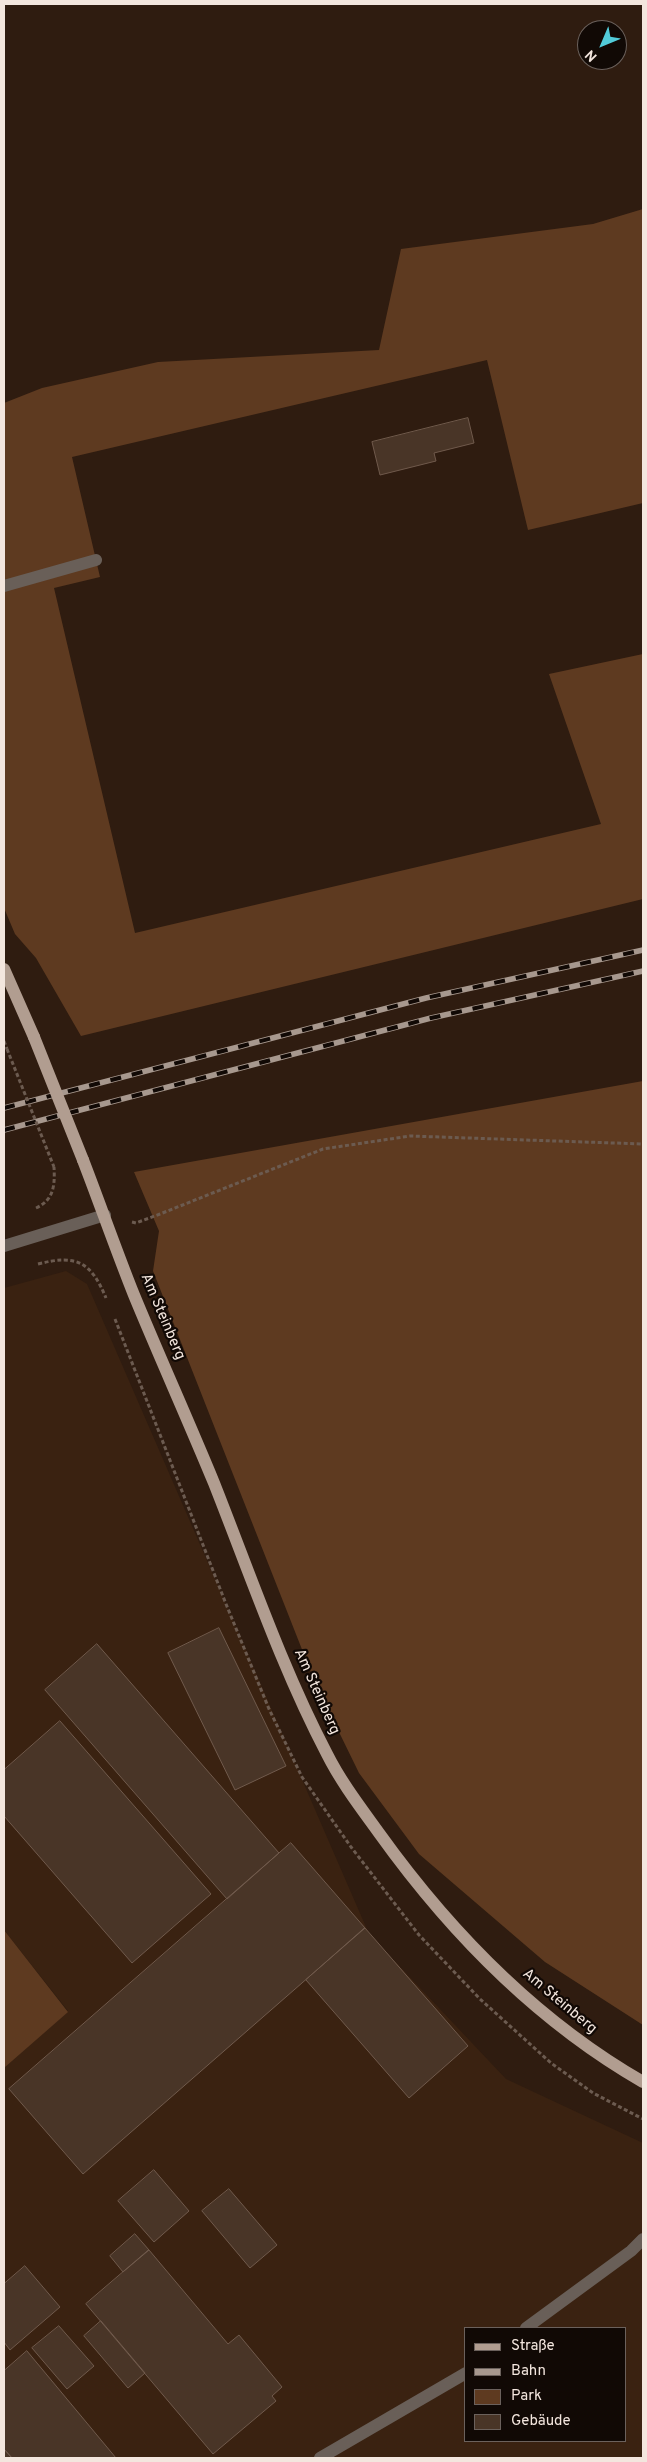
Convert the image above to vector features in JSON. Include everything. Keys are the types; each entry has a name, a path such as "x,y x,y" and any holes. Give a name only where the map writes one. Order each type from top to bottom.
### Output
{"main road":[{"name":"Am Steinberg","path":"4,969 34,1037 105,1215 133,1293 182,1405 288,1669 329,1758 391,1849 426,1895 466,1938 515,1988 560,2028 595,2053 643,2082"}],"street":[{"path":"4,586 96,560"},
{"path":"4,1246 105,1215"},
{"path":"527,2327 631,2251 643,2239"},
{"path":"320,2458 464,2374"}],"path":[{"path":"4,1041 54,1167 55,1185 51,1196 42,1206 30,1212"},
{"path":"105,1215 136,1223 323,1150 410,1136 643,1144"},
{"path":"33,1265 60,1258 81,1262 96,1276 108,1301"}],"shaded area":[{"path":"66,1271 87,1284 369,1934 506,2079 643,2143 643,2458 4,2458 4,2068 68,2011 4,1930 4,1288"}],"green space":[{"path":"643,209 643,503 528,530 487,360 72,457 100,577 54,588 135,933 601,824 549,674 643,654 643,899 81,1036 36,958 15,934 4,908 4,403 42,388 158,362 379,350 401,249 593,224"},
{"path":"643,1081 643,2025 545,1962 419,1854 359,1773 316,1685 153,1271 159,1231 134,1172"},
{"path":"4,1930 68,2012 4,2068"}],"building":[{"path":"468,418 474,443 434,453 436,461 380,475 372,442"},
{"path":"219,1628 286,1766 235,1790 168,1653"},
{"path":"97,1644 279,1853 227,1899 45,1690"},
{"path":"60,1721 211,1894 132,1963 4,1816 4,1770"},
{"path":"291,1843 365,1928 83,2174 9,2089"},
{"path":"365,1928 468,2046 409,2098 306,1980"},
{"path":"154,2170 189,2211 154,2242 118,2201"},
{"path":"229,2189 277,2245 250,2268 202,2211"},
{"path":"135,2234 149,2250 123,2272 110,2256"},
{"path":"149,2250 228,2344 239,2335 282,2387 272,2396 276,2401 213,2454 86,2304"},
{"path":"25,2266 60,2307 10,2350 4,2342 4,2284"},
{"path":"101,2321 145,2373 128,2388 84,2336"},
{"path":"59,2326 94,2366 67,2389 32,2348"},
{"path":"27,2351 116,2458 12,2458 4,2449 4,2371"},
{"path":"4,2449 12,2458 4,2458"}],"railway":[{"path":"4,1108 426,998 643,950"},
{"path":"4,1130 431,1018 643,971"}]}
